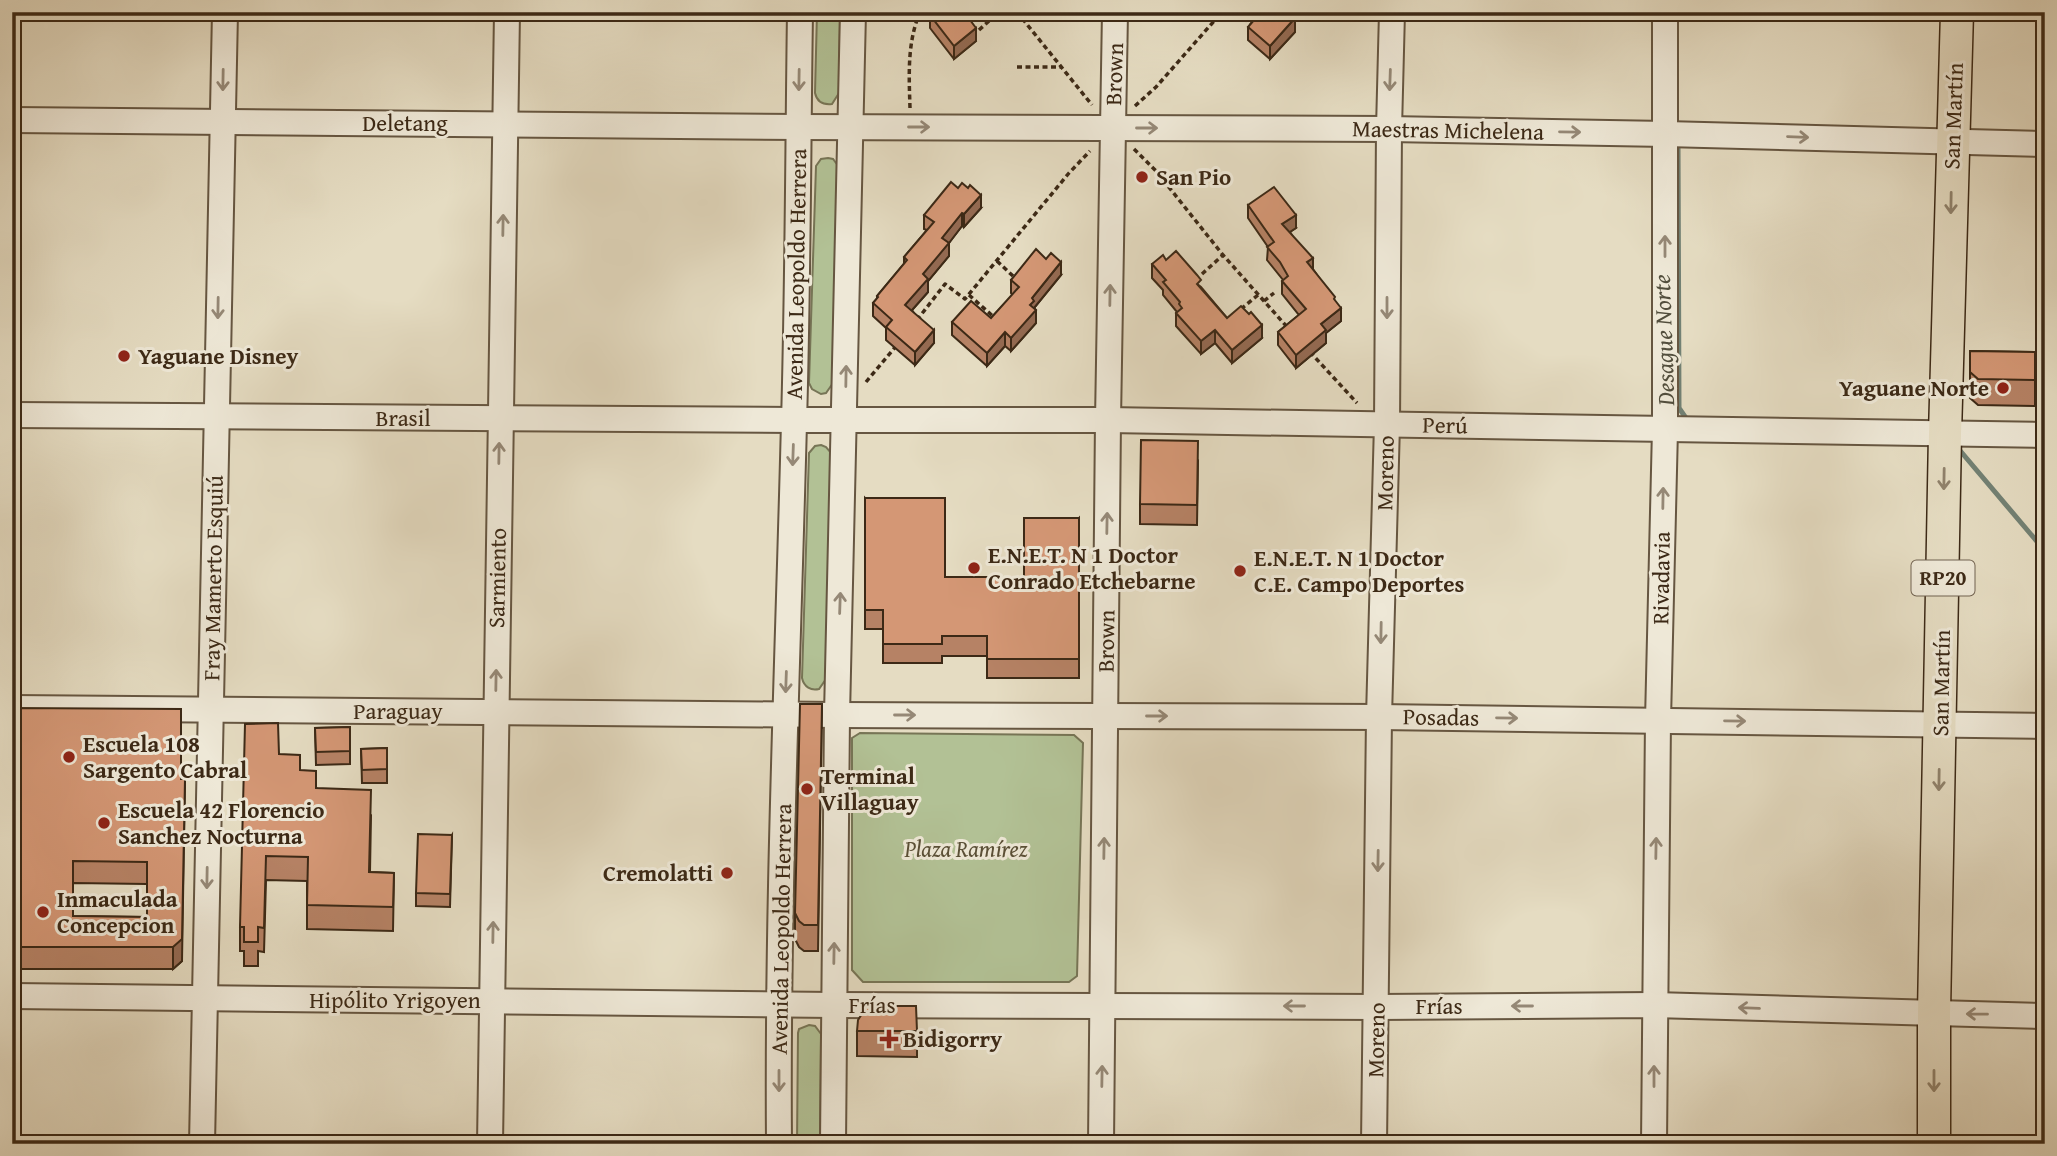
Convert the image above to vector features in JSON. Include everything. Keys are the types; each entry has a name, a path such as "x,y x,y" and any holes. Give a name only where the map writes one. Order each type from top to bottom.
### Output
{"main road":[{"name":"San Martín","path":"1934,1144 1945,434 1957,12"}],"street":[{"name":"Fray Mamerto Esquiú","path":"202,1144 225,12"},
{"name":"Sarmiento","path":"489,1144 507,12"},
{"name":"Avenida Leopoldo Herrera","path":"779,1144 778,1003 794,420 800,12"},
{"path":"833,1144 837,715 853,12"},
{"name":"Brown","path":"1101,1144 1115,12"},
{"name":"Moreno","path":"1374,1144 1381,423 1392,12"},
{"name":"Rivadavia","path":"1654,1144 1658,720 1665,429 1665,12"},
{"name":"Deletang","path":"12,120 799,127"},
{"name":"Avenida Leopoldo Herrera","path":"799,127 851,127"},
{"name":"Maestras Michelena","path":"851,127 1389,129 2045,144"},
{"name":"Avenida Leopoldo Herrera","path":"794,420 845,412"},
{"name":"Perú","path":"845,412 1108,420 2045,435"},
{"name":"Brasil","path":"12,415 794,420"},
{"name":"Paraguay","path":"12,708 785,715"},
{"path":"785,715 837,715"},
{"name":"Posadas","path":"837,715 1379,717 2045,726"},
{"name":"Hipólito Yrigoyen","path":"12,996 834,1005"},
{"name":"Frías","path":"834,1005 1654,1005 2045,1016"}],"path":[{"path":"911,127 909,60 914,28 920,12"},
{"path":"979,30 999,12"},
{"path":"1017,12 1112,128 1156,171 1223,255 1291,331"},
{"path":"911,327 946,284 965,299 969,295 1069,173 1156,87 1222,12"},
{"path":"1237,12 1252,25"},
{"path":"1017,67 1060,67"},
{"path":"1202,274 1223,255"},
{"path":"997,261 1014,277"},
{"path":"1264,301 1274,293"},
{"path":"969,295 995,318"},
{"path":"1233,317 1258,295"},
{"path":"845,412 903,337"},
{"path":"1310,351 1381,423"}],"green space":[{"path":"817,12 840,12 839,93 832,104 821,102 815,93"},
{"path":"821,159 833,159 839,167 833,383 826,393 821,394 812,389 809,383 816,166"},
{"path":"821,445 832,454 826,679 819,689 811,689 802,678 809,453 815,446"},
{"name":"Plaza Ramírez","path":"860,733 1074,735 1083,743 1077,976 1069,982 863,982 852,970 852,738"},
{"path":"815,1026 821,1034 820,1144 797,1144 798,1033 799,1029"}],"building":[{"path":"933,12 964,12 976,28 954,46 930,15"},
{"path":"1261,12 1288,12 1295,18 1270,46 1248,27"},
{"path":"951,182 958,188 962,183 968,188 970,185 981,195 942,238 949,243 923,274 928,279 905,305 934,330 915,352 886,327 892,320 873,303 907,260 904,257 934,222 924,215"},
{"path":"1274,187 1296,215 1282,224 1313,258 1307,262 1341,308 1321,324 1326,330 1296,355 1278,332 1306,309 1282,281 1288,276 1267,247 1274,242 1248,205"},
{"path":"1036,249 1046,259 1051,253 1061,262 1032,298 1034,301 1030,305 1036,310 1011,338 1005,332 987,353 952,322 971,301 991,318 1019,287 1011,280"},
{"path":"1176,251 1201,280 1197,284 1227,318 1241,306 1249,314 1251,312 1262,325 1232,350 1215,330 1201,341 1176,313 1182,308 1180,302 1152,264 1163,255 1166,260"},
{"path":"1970,351 2035,352 2035,380 1978,379 1970,372"},
{"path":"1141,440 1198,441 1197,505 1140,504"},
{"path":"865,498 945,498 945,577 1024,577 1024,518 1079,518 1079,659 987,659 987,636 942,636 942,644 883,644 883,610 865,610"},
{"path":"800,704 822,704 818,925 804,925 795,913"},
{"path":"12,708 181,709 181,779 185,779 182,939 173,947 12,947","holes":["73,861 147,862 147,917 73,916"]},
{"path":"278,723 279,754 300,755 300,770 316,771 316,788 371,790 369,872 394,873 393,907 307,905 308,857 266,856 264,928 258,927 258,942 244,942 244,927 240,927 245,724"},
{"path":"350,727 350,751 316,752 315,728"},
{"path":"387,748 387,769 362,770 361,749"},
{"path":"418,834 452,835 450,894 416,893"},
{"path":"867,1006 916,1006 917,1031 857,1031 858,1020"}],"waterway":[{"name":"Desague Norte","path":"1678,144 1679,408 1688,421"},
{"name":"Desague Norte","path":"1957,447 2045,551"}],"place":[{"name":"San Pio","path":"1142,177"},
{"name":"Yaguane Disney","path":"124,356"},
{"name":"Yaguane Norte","path":"2003,388"},
{"name":"E.N.E.T. N 1 Doctor Conrado Etchebarne","path":"974,568"},
{"name":"E.N.E.T. N 1 Doctor C.E. Campo Deportes","path":"1240,571"},
{"name":"Escuela 108 Sargento Cabral","path":"69,757"},
{"name":"Terminal Villaguay","path":"807,789"},
{"name":"Escuela 42 Florencio Sanchez Nocturna","path":"104,823"},
{"name":"Cremolatti","path":"727,873"},
{"name":"Inmaculada Concepcion","path":"43,912"},
{"name":"Bidigorry","path":"889,1039"}]}
